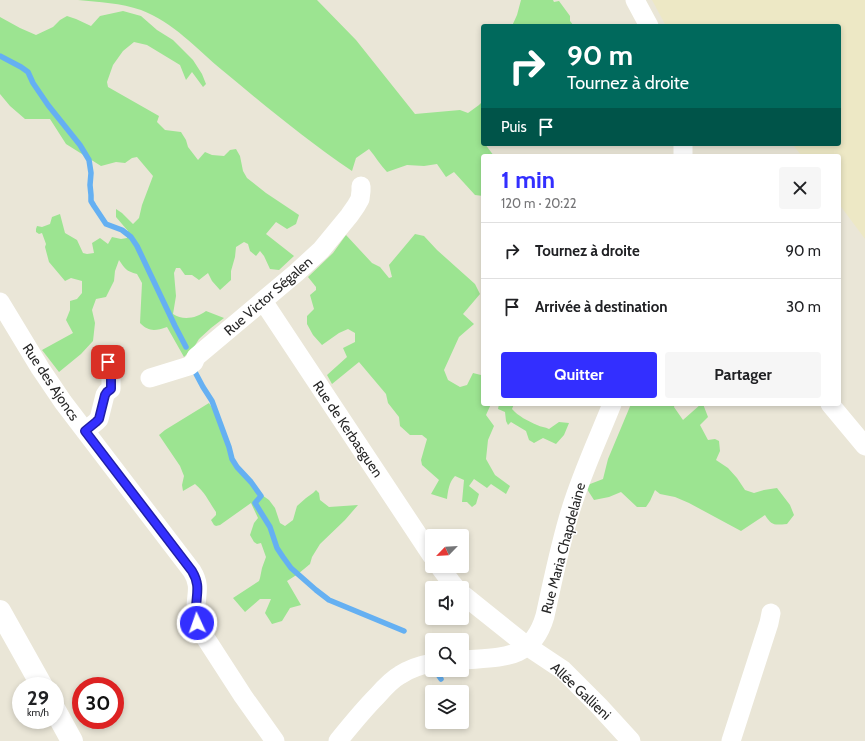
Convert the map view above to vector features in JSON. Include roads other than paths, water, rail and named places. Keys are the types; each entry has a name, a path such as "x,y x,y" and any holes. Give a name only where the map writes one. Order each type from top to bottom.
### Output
{"street":[{"path":"635,0 649,24"},
{"name":"Rue Victor Ségalen","path":"150,378 191,365 196,357 310,261 330,240 356,206 360,199 361,186"},
{"name":"Rue de Kerbasguen","path":"263,301 425,545"},
{"name":"Rue des Ajoncs","path":"0,302 46,377 85,431 192,571 197,582 197,623 243,696 275,741"},
{"path":"85,431 99,419 105,395 111,389 111,377 108,362"},
{"name":"Rue Maria Chapdelaine","path":"528,646 539,632 543,623 570,510 588,461 611,406"},
{"path":"832,406 865,446"},
{"path":"444,573 450,581"},
{"path":"469,600 528,646 522,651 506,656 469,659"},
{"path":"0,611 37,677"},
{"path":"731,741 769,623 770,613"},
{"name":"Allée Gallieni","path":"528,646 563,670 605,712 631,741"},
{"path":"338,741 369,704 399,675 425,665"},
{"path":"64,726 72,741"}],"waterway":[{"path":"0,56 28,72 33,83 48,105 80,145 89,160 91,173 91,201 106,224 122,230 131,237 137,246 186,347"},
{"path":"195,372 212,401 232,459 261,496 255,503 270,527 277,548 291,568 329,600 404,631"}]}
